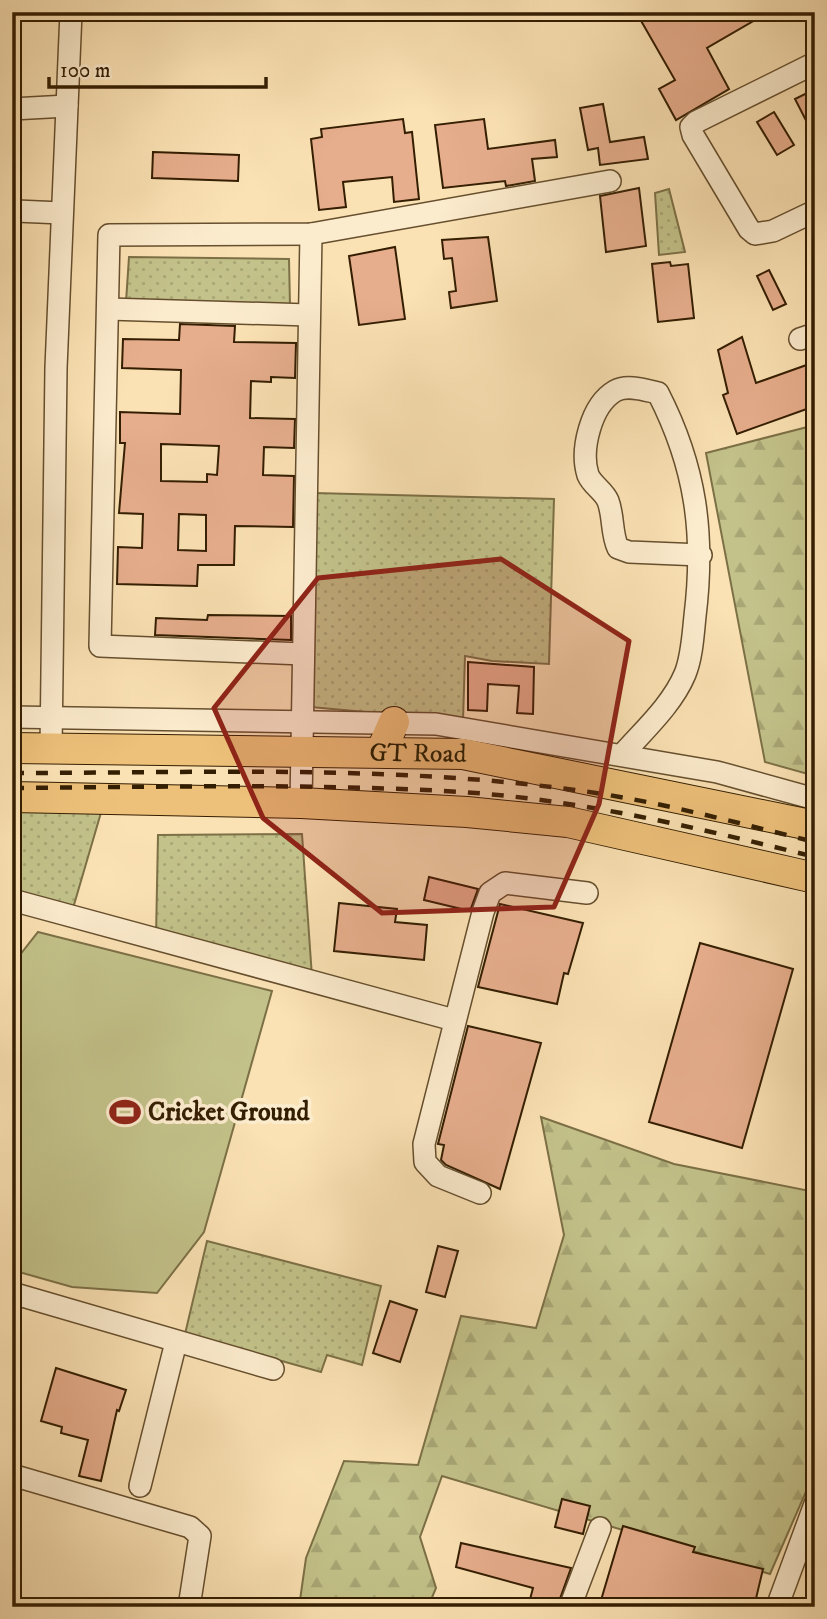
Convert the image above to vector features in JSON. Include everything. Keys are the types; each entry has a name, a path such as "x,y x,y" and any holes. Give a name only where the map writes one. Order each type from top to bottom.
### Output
{"highway":[{"path":"381,752 394,722"},
{"name":"GT Road","path":"12,748 463,754 815,826"},
{"name":"GT Road","path":"12,797 301,803 467,812 568,821 815,878"}],"street":[{"path":"51,748 56,368 71,12"},
{"path":"815,63 696,121 691,127 749,229 755,234 773,231 815,211"},
{"path":"12,109 67,106"},
{"path":"303,654 100,646 108,235 311,234 610,181"},
{"path":"12,206 16,211 62,213"},
{"path":"301,803 311,234"},
{"path":"108,309 309,315"},
{"path":"622,755 667,704 685,674 692,646 701,555 695,490 678,432 657,393 638,388 616,390 598,407 585,460 589,478 607,498 612,516 613,536 618,548 629,552 701,555"},
{"path":"12,717 394,722 491,731 717,772 815,799"},
{"path":"480,1193 438,1176 425,1162 424,1144 454,1020 491,892 505,883 587,893"},
{"path":"12,900 454,1020"},
{"path":"12,1293 273,1369"},
{"path":"139,1486 176,1342"},
{"path":"12,1475 190,1527 200,1536 189,1607"},
{"path":"777,1607 815,1504"},
{"path":"570,1607 600,1528"}],"highlighted area":[{"path":"501,559 629,641 599,804 554,907 382,913 263,818 214,708 318,578"}],"green space":[{"path":"669,189 685,252 659,255 655,193"},
{"path":"129,257 289,259 290,306 126,302"},
{"path":"815,425 815,776 765,762 706,453"},
{"path":"314,493 554,499 549,664 492,661 465,656 463,721 311,707"},
{"path":"12,797 105,799 71,915 12,899"},
{"path":"302,834 312,977 156,937 158,835"},
{"name":"Cricket Ground","path":"38,932 272,991 204,1232 157,1293 72,1287 12,1270 12,965"},
{"path":"541,1117 674,1164 815,1192 815,1471 770,1574 442,1476 420,1537 436,1588 428,1607 299,1607 306,1558 344,1461 418,1465 461,1316 536,1328 564,1235"},
{"path":"207,1241 381,1286 362,1365 327,1355 321,1372 185,1334"}],"building":[{"path":"636,12 769,12 707,48 729,89 676,120 659,89 675,80"},
{"path":"815,89 815,138 795,99"},
{"path":"603,104 610,142 644,137 648,159 600,165 598,148 588,150 580,108"},
{"path":"774,112 794,145 777,155 757,122"},
{"path":"403,119 405,133 412,132 419,199 394,202 392,177 343,182 346,207 319,210 311,139 322,137 321,129"},
{"path":"484,119 488,149 555,140 557,157 532,159 535,181 506,186 505,181 443,188 435,125"},
{"path":"153,152 239,155 238,181 152,178"},
{"path":"639,188 646,246 606,252 600,196"},
{"path":"488,237 497,301 451,308 449,292 456,291 452,258 444,259 442,240"},
{"path":"395,247 405,319 359,325 349,256"},
{"path":"670,262 671,266 688,264 694,318 658,322 652,264"},
{"path":"769,270 786,304 773,310 757,276"},
{"path":"180,324 235,326 234,342 296,343 295,378 271,377 271,382 251,381 250,418 295,419 294,448 264,447 263,475 294,476 293,527 235,526 234,565 198,565 197,586 117,584 118,547 142,548 143,514 119,513 125,443 120,443 120,412 180,414 181,370 122,368 123,339 179,340","holes":["161,444 219,446 217,475 207,474 207,482 161,481","179,514 206,515 206,551 178,550"]},
{"path":"742,337 756,383 815,362 815,406 737,434 723,395 728,393 718,350"},
{"path":"208,615 291,616 291,640 155,635 156,618 207,620"},
{"path":"468,662 534,667 533,714 517,713 519,686 488,684 487,711 468,710"},
{"path":"429,877 478,889 470,911 424,900"},
{"path":"339,903 397,909 395,922 427,925 424,960 334,951"},
{"path":"500,904 583,923 568,974 564,973 557,1004 478,987"},
{"path":"700,943 793,969 742,1148 649,1122"},
{"path":"468,1026 541,1043 500,1189 446,1165 441,1160 444,1145 438,1144"},
{"path":"438,1246 458,1251 445,1297 426,1292"},
{"path":"390,1301 417,1310 400,1362 373,1353"},
{"path":"56,1368 126,1390 119,1411 117,1410 101,1481 79,1476 88,1440 61,1433 62,1427 41,1421"},
{"path":"562,1499 590,1506 583,1534 555,1527"},
{"path":"623,1526 695,1547 693,1552 763,1569 754,1607 599,1607"},
{"path":"461,1543 571,1568 557,1607 528,1607 533,1588 456,1567"}],"railway":[{"path":"12,773 360,773 498,781 630,799 815,842"},
{"path":"12,788 181,786 462,792 596,808 815,857"}],"place":[{"name":"Cricket Ground","path":"125,1112"}]}
